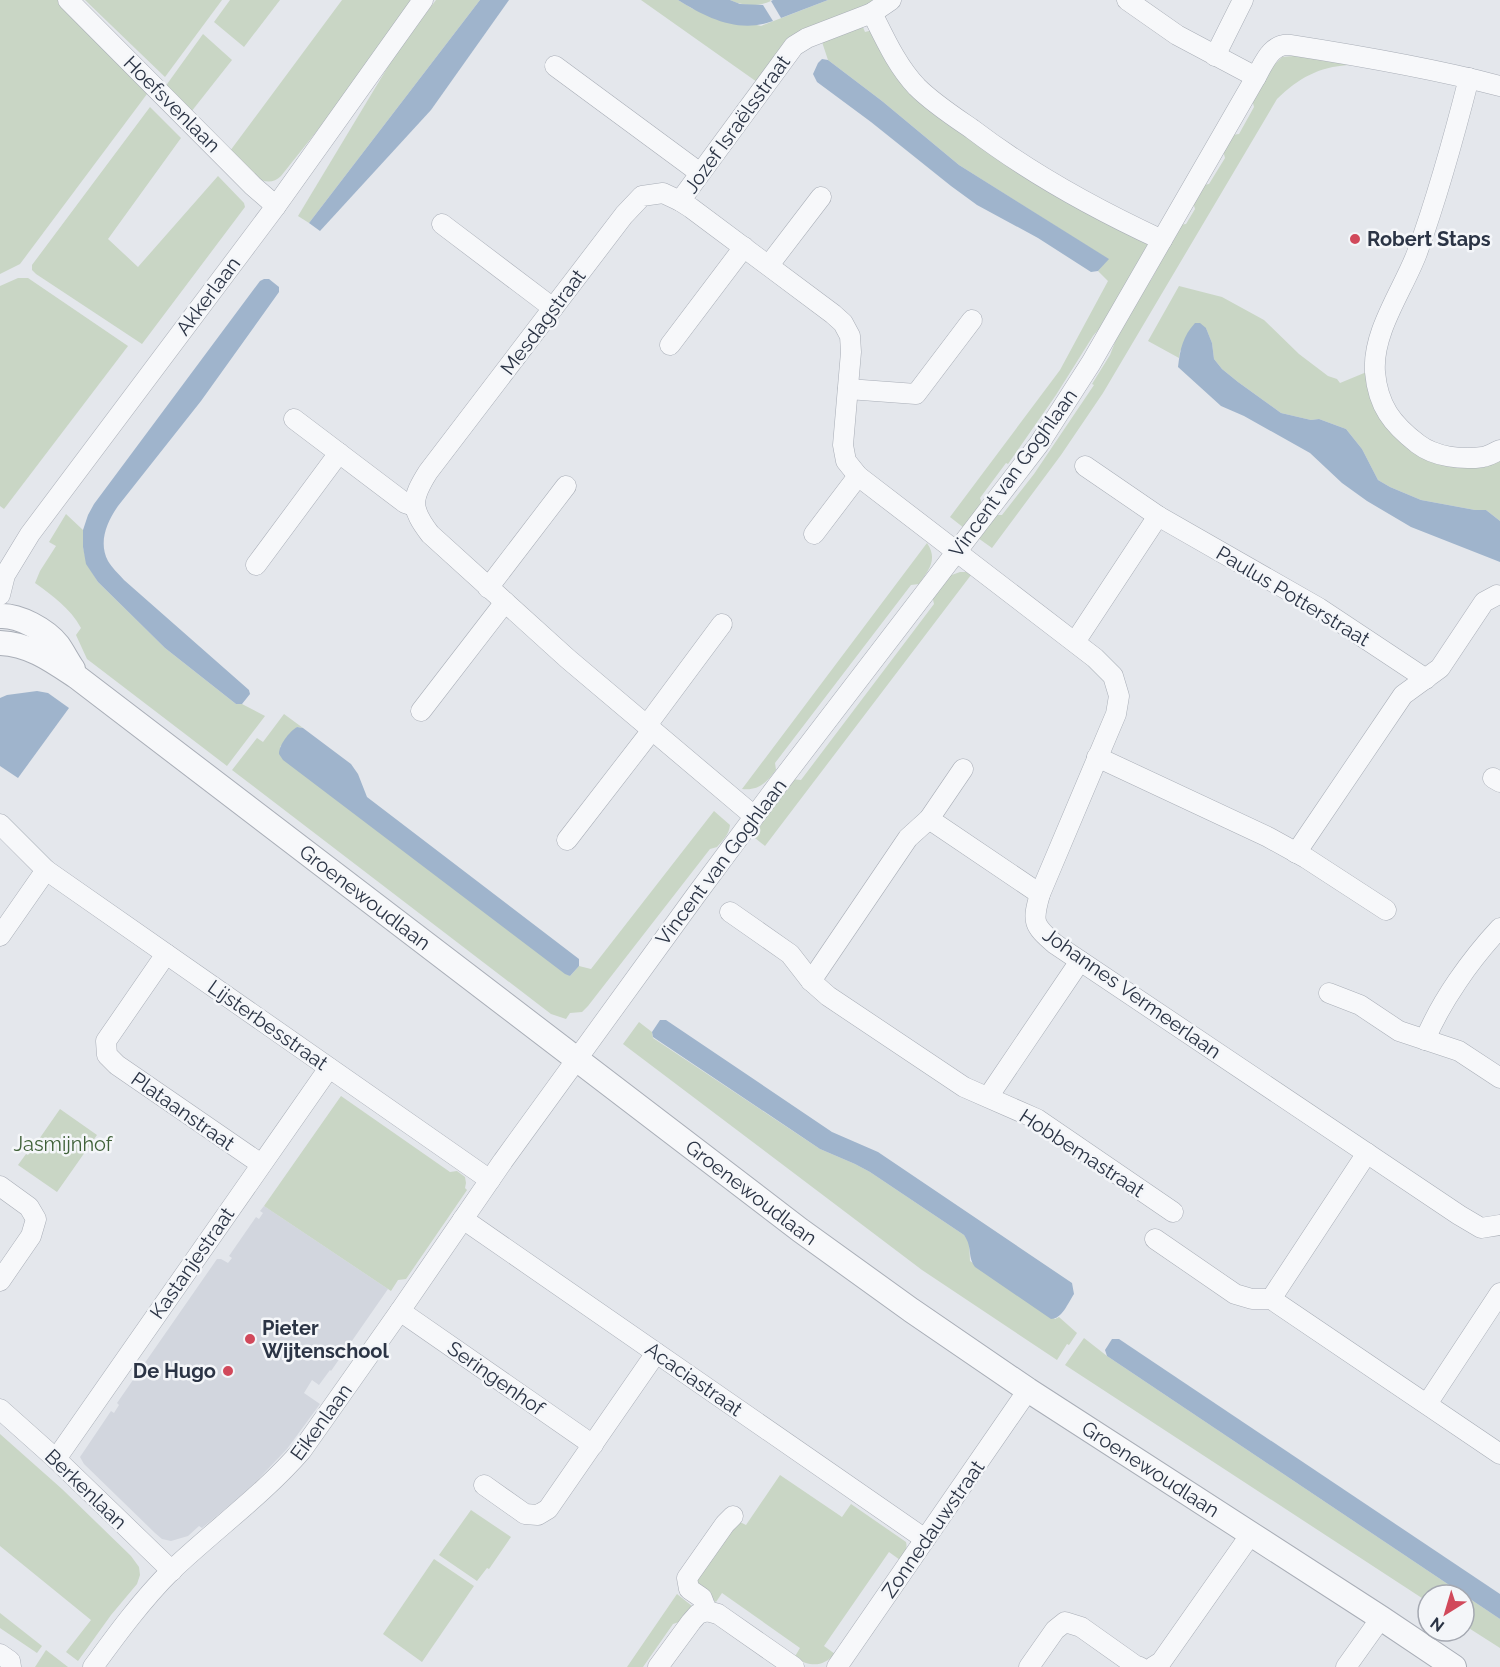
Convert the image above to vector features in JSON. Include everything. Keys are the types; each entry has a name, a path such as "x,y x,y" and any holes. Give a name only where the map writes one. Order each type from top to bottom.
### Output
{"street":[{"name":"Hoefsvenlaan","path":"69,0 253,186 276,206"},
{"name":"Akkerlaan","path":"0,595 6,575 30,534 276,206 423,0"},
{"name":"Jozef Israëlsstraat","path":"680,201 794,46 807,38 872,13 891,0"},
{"path":"1127,0 1177,35 1256,77"},
{"path":"1215,56 1244,0"},
{"path":"872,13 894,56 917,87 938,104 1002,152 1041,177 1087,203 1162,240"},
{"name":"Vincent van Goghlaan","path":"577,1059 754,816 1039,444 1090,363 1267,57 1274,49 1282,44 1372,58 1500,86"},
{"path":"555,66 700,173"},
{"path":"1469,78 1438,192 1416,256 1382,332 1376,352 1375,372 1380,401 1392,420 1401,431 1424,449 1456,458 1485,456 1500,450"},
{"name":"Mesdagstraat","path":"414,506 417,489 428,472 624,215 642,196 663,193 691,208 843,323 850,336 851,352 843,445 846,461 858,476 957,551"},
{"path":"769,265 821,197"},
{"path":"442,224 553,308"},
{"path":"670,345 744,247"},
{"path":"848,389 916,394 972,320"},
{"path":"294,419 405,503 414,506 430,534 488,588 568,659 754,816"},
{"path":"256,565 339,453"},
{"name":"Paulus Potterstraat","path":"1085,466 1158,516 1319,608 1426,678"},
{"path":"814,534 858,476"},
{"path":"488,588 566,486"},
{"path":"1075,642 1158,516"},
{"name":"Johannes Vermeerlaan","path":"957,551 1095,658 1113,676 1119,696 1116,714 1040,894 1034,914 1038,929 1080,961 1459,1215 1481,1228 1500,1225"},
{"path":"1296,853 1403,695 1440,668 1484,602 1497,595"},
{"path":"421,711 505,602"},
{"name":"Groenewoudlaan","path":"0,616 9,615 24,620 57,644 77,677"},
{"path":"567,840 722,624"},
{"name":"Groenewoudlaan","path":"0,643 18,644 48,657 77,677 810,1237 911,1310 1028,1390 1454,1667"},
{"path":"1097,757 1268,837 1386,910"},
{"path":"812,981 908,838 929,819 963,769"},
{"path":"929,819 1040,894"},
{"name":"Lijsterbesstraat","path":"0,824 46,870 490,1180"},
{"path":"0,936 46,870"},
{"name":"Hobbemastraat","path":"730,912 790,954 812,981 828,996 964,1087 1037,1119 1173,1212"},
{"path":"1425,1040 1433,1020 1471,962 1500,928"},
{"name":"Plataanstraat","path":"166,954 106,1041 107,1055 117,1065 261,1164"},
{"path":"988,1097 1080,961"},
{"path":"1329,993 1360,1005 1399,1031 1459,1051 1500,1078"},
{"name":"Eikenlaan","path":"93,1667 114,1638 172,1570 286,1468 321,1425 490,1180 577,1059"},
{"name":"Kastanjestraat","path":"56,1459 329,1068"},
{"path":"1271,1299 1367,1153"},
{"path":"0,1186 29,1207 36,1219 31,1236 0,1281"},
{"name":"Acaciastraat","path":"463,1219 925,1539"},
{"path":"1155,1239 1235,1294 1252,1299 1271,1299 1500,1454"},
{"path":"1426,1404 1500,1293"},
{"name":"Seringenhof","path":"400,1311 593,1445"},
{"path":"484,1485 525,1514 538,1515 548,1509 656,1353"},
{"name":"Zonnedauwstraat","path":"837,1667 1028,1390"},
{"name":"Berkenlaan","path":"0,1409 172,1570"},
{"path":"707,1611 702,1598 689,1589 687,1578 725,1524 734,1516"},
{"path":"1153,1667 1161,1662 1251,1534"},
{"path":"658,1667 691,1622 698,1614 707,1611 718,1614 794,1667"},
{"path":"1346,1667 1381,1618"},
{"path":"1029,1667 1055,1630 1065,1623 1081,1627 1140,1667"},
{"path":"0,1654 10,1661 11,1667"}],"shaded area":[{"path":"264,1206 388,1289 331,1371 319,1385 312,1380 304,1393 320,1404 287,1449 247,1491 202,1528 199,1526 188,1536 171,1541 162,1539 84,1464 80,1457 111,1411 114,1413 119,1405 117,1403 217,1259 228,1263 232,1258 229,1256 256,1217 259,1219 263,1213 260,1211"}],"green space":[{"path":"0,0 59,0 150,90 20,264 0,274"},
{"path":"85,0 222,0 165,77"},
{"path":"230,0 280,0 244,47 214,22"},
{"path":"342,0 418,0 281,176 274,181 267,182 260,179 253,175 230,151"},
{"path":"436,0 480,0 309,223 298,216 398,50"},
{"path":"641,0 678,0 693,9 761,26 828,0 876,0 787,39 757,82"},
{"path":"730,0 770,0 771,1 750,5"},
{"path":"862,25 865,32 873,30 887,58 1149,243 1145,255 1133,270 1132,278 1109,317 1093,336 1056,395 1008,464 1006,463 980,498 983,507 964,528 950,517 1060,370 1108,281 1098,271 1108,259 959,165 828,60 821,39"},
{"path":"203,34 232,60 191,112 165,87"},
{"path":"1294,54 1349,63 1349,65 1318,71 1293,85 1277,99 1103,393 1061,455 992,548 978,538 993,515 1002,515 1034,474 1094,385 1092,384 1110,355 1122,324 1144,287 1151,280 1179,225 1186,224 1195,209 1193,202 1203,185 1209,184 1225,158 1223,150 1232,135 1239,134 1254,107 1252,99 1273,64 1282,57"},
{"path":"150,107 181,138 108,239 138,267 218,176 244,203 245,207 142,344 36,274 32,270 32,265"},
{"path":"18,278 28,278 128,346 4,509 0,506 0,286"},
{"path":"1179,286 1222,297 1264,320 1299,354 1340,383 1369,371 1411,447 1500,458 1500,521 1486,510 1421,500 1378,480 1362,449 1346,429 1319,419 1311,420 1281,413 1222,369 1214,359 1212,343 1206,328 1180,351 1179,358 1148,341"},
{"path":"66,514 83,530 83,547 87,564 98,582 165,648 236,704 242,704 265,716 227,766 87,659 76,635 81,628 77,621 61,603 35,583 56,546 49,542"},
{"path":"927,543 932,559 929,569 919,584 911,585 775,763 776,770 762,785 753,789 742,789"},
{"path":"960,572 971,575 765,846 750,834 791,779 801,780 934,604 932,595 949,576"},
{"path":"284,714 303,728 297,727 280,747 570,976 579,966 591,969 714,811 730,825 729,829 717,847 710,849 588,1006 582,1012 570,1013 566,1019 551,1014 232,770 257,738 263,742"},
{"path":"639,1022 652,1032 653,1038 820,1149 870,1172 964,1235 969,1242 970,1261 1055,1319 1059,1317 1077,1333 1069,1345 1067,1344 1057,1360 922,1270 623,1044"},
{"path":"341,1096 450,1172 457,1171 465,1177 467,1190 406,1279 398,1280 391,1291 264,1206"},
{"name":"Jasmijnhof","path":"60,1109 97,1135 57,1192 18,1165 26,1154 28,1155"},
{"path":"1084,1338 1107,1356 1446,1583 1416,1583 1416,1594 1065,1365"},
{"path":"0,1434 62,1489 131,1556 139,1567 140,1575 137,1584 78,1661 66,1652 91,1620 0,1546"},
{"path":"780,1475 842,1517 851,1504 906,1542 906,1550 900,1560 889,1552 824,1646 835,1654 821,1663 811,1664 794,1658 800,1648 722,1593 716,1602 692,1586 728,1526 740,1522 746,1525"},
{"path":"471,1510 511,1537 489,1569 487,1568 477,1581 439,1555"},
{"path":"434,1559 474,1586 422,1662 383,1634"},
{"path":"677,1594 692,1606 682,1621 673,1624 643,1667 627,1667"},
{"path":"1476,1603 1500,1619 1500,1648 1476,1633"},
{"path":"0,1613 42,1646 37,1653 0,1628"},
{"path":"46,1650 68,1667 35,1667"}],"water":[{"path":"480,0 509,0 431,110 320,231 309,223"},
{"path":"678,0 730,0 740,4 763,5 773,21 760,25 736,25 700,13"},
{"path":"828,0 781,18 771,1"},
{"path":"822,59 828,60 882,101 959,165 1109,259 1098,271 1091,272 1038,238 977,205 817,82 813,74"},
{"path":"269,279 279,287 279,292 201,401 118,506 107,525 104,539 108,561 124,580 249,690 250,694 242,704 236,704 165,648 98,582 86,564 83,530 94,504 260,281"},
{"path":"1195,323 1200,323 1206,328 1212,343 1214,359 1222,369 1281,413 1311,420 1319,419 1346,429 1362,449 1378,480 1421,500 1486,510 1500,521 1500,562 1411,527 1342,483 1310,453 1244,416 1221,406 1178,367 1183,343"},
{"path":"37,691 48,693 69,708 18,778 0,766 0,698"},
{"path":"297,727 303,728 351,764 358,774 367,797 579,959 579,966 570,976 565,974 283,760 279,754 281,747 288,735"},
{"path":"660,1020 666,1020 832,1132 878,1152 1072,1283 1074,1294 1064,1310 1051,1319 975,1267 964,1235 870,1172 820,1149 653,1037 652,1032"},
{"path":"1112,1339 1119,1339 1500,1594 1500,1619 1476,1603 1476,1583 1446,1583 1107,1356 1105,1350"}],"place":[{"name":"Robert Staps","path":"1355,239"},
{"name":"Pieter Wijtenschool","path":"250,1339"},
{"name":"De Hugo","path":"228,1371"}]}
